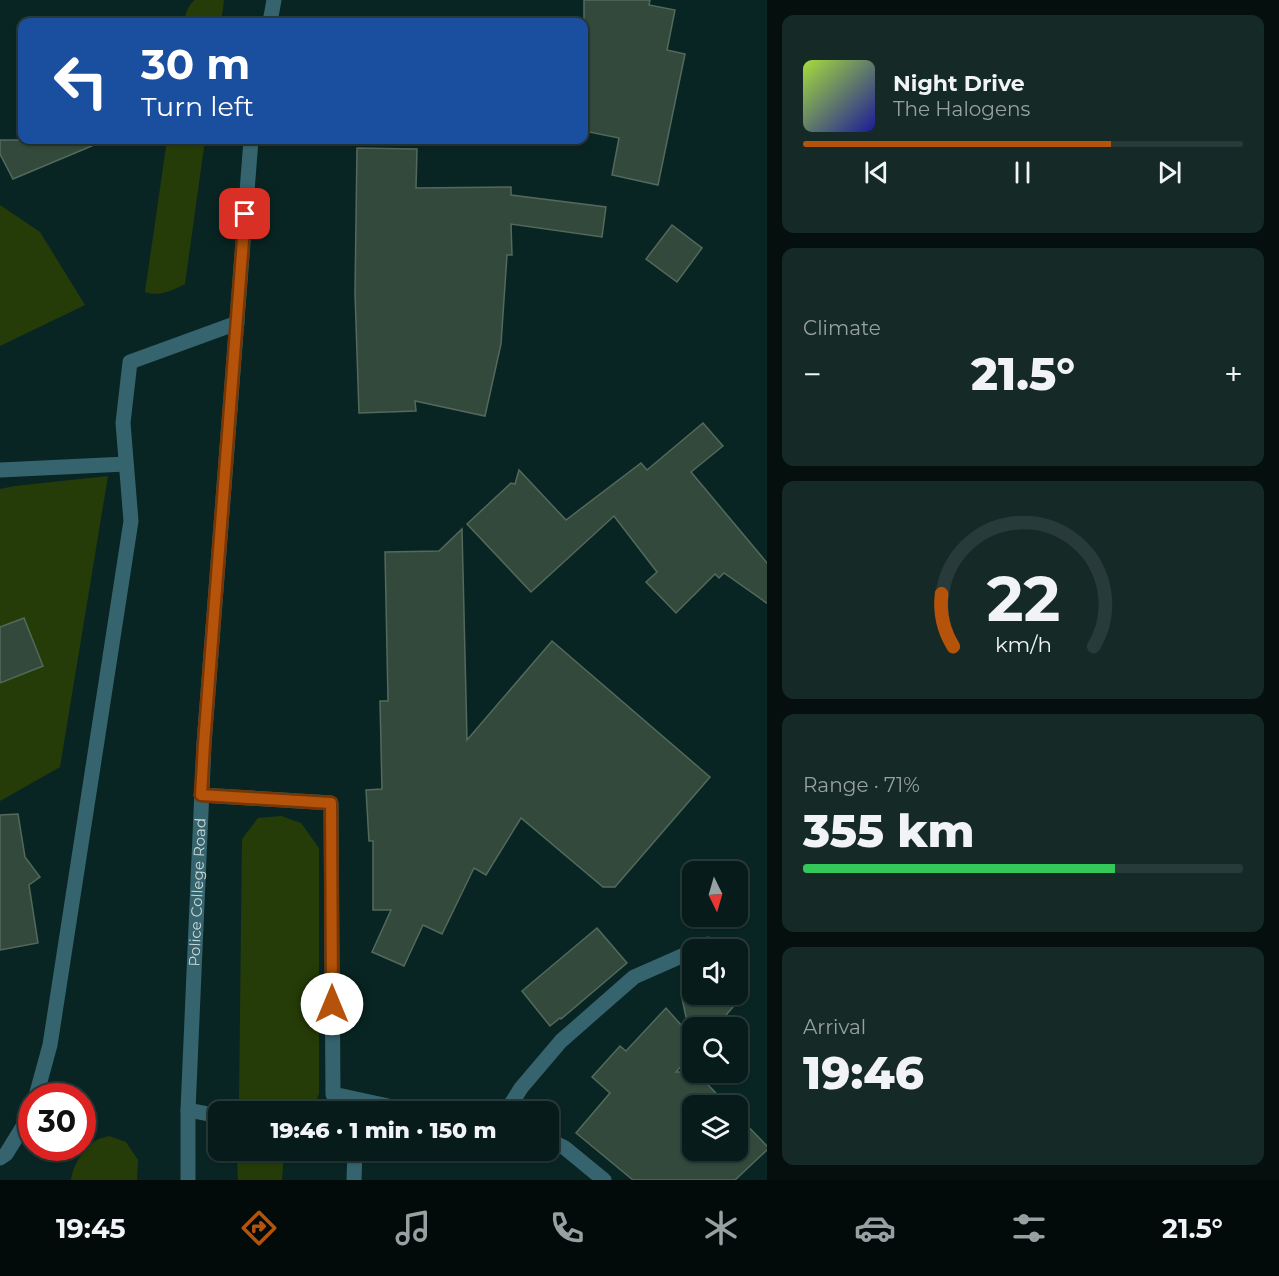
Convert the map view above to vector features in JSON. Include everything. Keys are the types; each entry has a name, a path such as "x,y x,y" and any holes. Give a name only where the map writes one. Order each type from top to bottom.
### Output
{"street":[{"path":"271,18 274,0"},
{"name":"Police College Road","path":"188,1180 188,1110 204,744 251,144"},
{"path":"40,1083 50,1045 131,521 123,423 130,362 237,323"},
{"path":"0,470 126,464"},
{"path":"201,795 331,803 333,1094 365,1101"},
{"path":"513,1101 561,1041 634,977 682,956"},
{"path":"188,1110 208,1114"},
{"path":"0,1158 6,1154 18,1135"},
{"path":"559,1145 604,1180"},
{"path":"354,1180 355,1161"}],"green space":[{"path":"195,0 223,0 222,18 185,18"},
{"path":"166,144 204,144 185,284 165,293 145,292"},
{"path":"0,205 40,232 85,305 0,346"},
{"path":"108,476 60,767 0,801 0,489"},
{"path":"281,816 301,823 319,848 319,1093 316,1101 239,1101 242,839 258,818"},
{"path":"109,1136 126,1142 138,1160 137,1180 71,1180 78,1161 96,1161 96,1141"},
{"path":"237,1161 283,1161 282,1180 238,1180"}],"building":[{"path":"584,0 650,0 649,5 675,10 667,50 685,54 658,185 612,175 619,138 588,132 588,18 584,18"},
{"path":"0,140 18,140 18,144 96,144 13,179 0,154"},
{"path":"357,148 417,149 416,188 511,187 511,195 606,207 602,237 511,224 512,255 507,255 501,344 485,416 415,401 416,411 359,413 355,293"},
{"path":"672,225 702,248 677,282 646,259"},
{"path":"703,423 723,446 691,472 767,563 767,603 724,573 719,578 715,574 676,613 646,582 657,572 614,516 531,592 467,524 511,483 515,484 519,470 566,520 641,463 647,470"},
{"path":"462,529 467,740 552,641 710,777 615,887 603,887 521,818 486,875 474,868 442,934 423,925 404,966 372,952 391,910 373,910 373,841 369,841 366,790 382,789 380,701 388,701 385,552 439,551"},
{"path":"24,618 43,666 0,683 0,627"},
{"path":"18,814 25,857 40,877 29,885 38,943 0,950 0,815"},
{"path":"597,928 627,963 550,1026 522,991"},
{"path":"683,1005 735,1005 724,1017 686,1017"},
{"path":"666,1008 682,1026 682,1065 676,1072 682,1072 682,1083 706,1083 718,1095 682,1095 682,1161 748,1161 748,1126 767,1146 767,1150 735,1180 633,1180 576,1133 610,1093 592,1077 620,1046 626,1051"}],"route":[{"path":"245,214 201,795 331,803 332,1004"}]}
